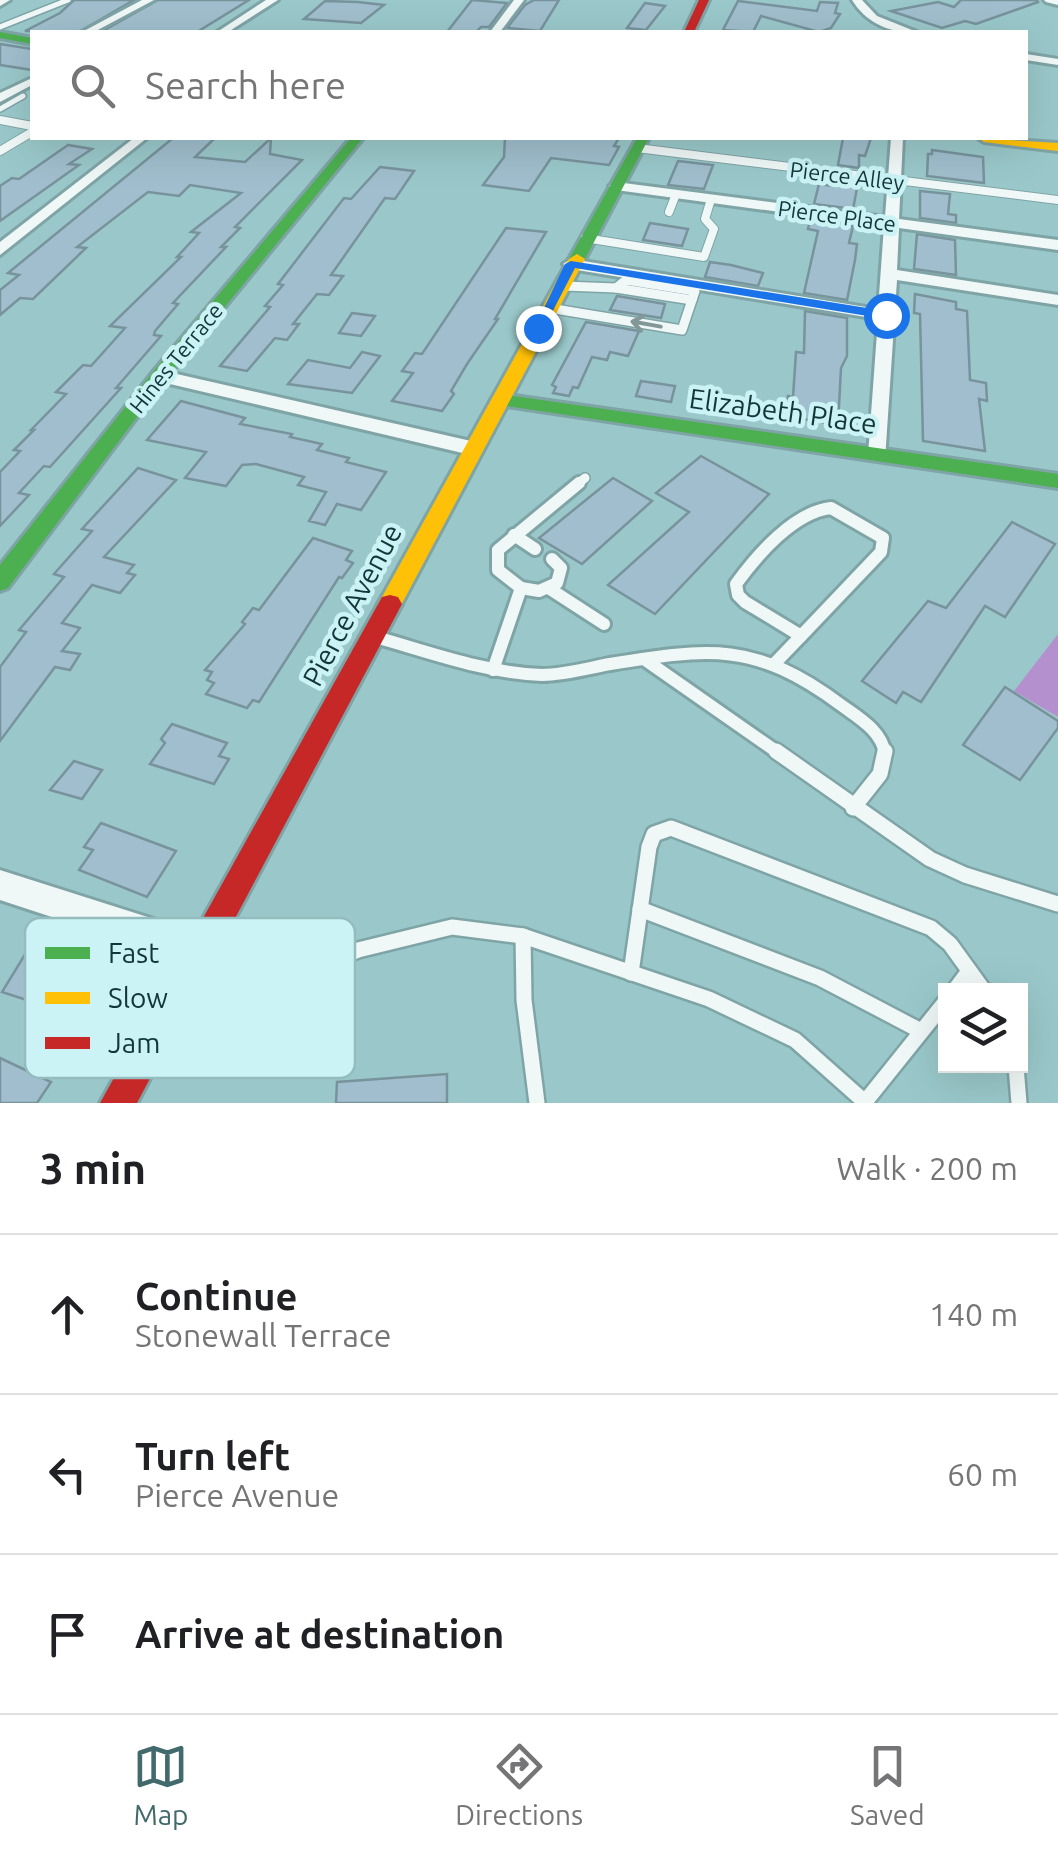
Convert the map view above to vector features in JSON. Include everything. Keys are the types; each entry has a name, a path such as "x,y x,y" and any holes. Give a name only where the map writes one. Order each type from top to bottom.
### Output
{"main road":[{"path":"690,30 704,0"},
{"path":"0,35 30,41"},
{"name":"Hines Terrace","path":"0,582 160,376 355,140"},
{"path":"1000,140 1058,147"},
{"name":"Pierce Avenue","path":"218,918 640,143"},
{"name":"Elizabeth Place","path":"500,400 1058,481"},
{"name":"Pierce Avenue","path":"118,1103 132,1078"}],"street":[{"path":"92,30 149,0"},
{"path":"225,30 273,0"},
{"path":"496,30 519,0"},
{"path":"858,0 876,26"},
{"path":"1049,0 1058,2"},
{"path":"1028,57 1058,62"},
{"path":"4,96 30,82"},
{"path":"0,250 138,140"},
{"path":"878,455 896,140"},
{"name":"Pierce Place","path":"616,186 1058,245"},
{"path":"889,274 1058,300"},
{"path":"565,275 886,315"},
{"path":"160,376 471,448"},
{"path":"0,885 102,918"}],"lane":[{"path":"0,27 68,0"},
{"path":"4,96 30,97"},
{"path":"0,108 24,96"},
{"path":"0,123 30,129"},
{"path":"0,151 30,130"},
{"name":"Pierce Alley","path":"640,143 894,182 1058,200"},
{"path":"669,212 676,194"},
{"path":"585,238 704,257 714,230 705,219 711,199"},
{"path":"548,308 682,330 692,300 565,275"},
{"path":"585,478 514,535 498,550 496,560 498,570 521,588 550,589 604,624"},
{"path":"775,663 801,636 881,552 884,545 876,530 831,508 811,510 750,565 736,584 738,594 746,602 801,636"},
{"path":"514,535 535,548"},
{"path":"550,589 562,574 552,559"},
{"path":"494,670 521,588"},
{"path":"370,635 494,670 546,675 714,649 753,655 775,663 860,719 887,747 886,768 853,808"},
{"path":"644,660 930,859 966,875 1058,904"},
{"path":"631,973 649,848 654,834 670,828 907,916 950,944 978,983"},
{"path":"640,908 832,982 881,1005 921,1031"},
{"path":"355,951 452,927 523,936 709,998 795,1040 866,1102 938,1011"},
{"path":"523,936 524,1000 537,1103"},
{"path":"960,983 969,971"},
{"path":"1017,1073 1019,1103"}],"shaded area":[{"path":"1058,634 1058,717 1014,691"}],"building":[{"path":"74,0 134,0 82,30 25,31 60,13"},
{"path":"158,0 249,0 200,30 105,30"},
{"path":"472,0 507,3 489,27 449,30"},
{"path":"534,0 559,0 541,30 507,28 525,5"},
{"path":"961,0 1038,2 976,24 965,21 942,28 891,11 938,2 954,7"},
{"path":"325,1 384,5 361,23 304,19"},
{"path":"738,1 817,11 820,2 838,3 835,13 840,14 831,28 825,30 761,16 754,30 723,30"},
{"path":"645,3 665,6 646,30 627,28"},
{"path":"0,44 30,49 30,70 0,65"},
{"path":"171,140 213,140 195,157 245,162 271,140 270,154 302,160 235,227 240,228 221,247 226,247 173,303 178,304 155,331 154,335 161,336 116,388 121,388 50,467 44,466 19,493 29,495 0,526 0,472 20,451 14,450 66,394 56,392 83,365 91,366 125,328 110,326 181,257 177,257 199,233 191,232 241,193 190,185 179,196 148,192 77,247 86,248 33,299 20,298 0,315 0,290 19,275 8,273"},
{"path":"505,140 618,140 614,146 619,147 609,165 551,158 529,191 483,185 504,157"},
{"path":"843,140 870,140 865,156 859,155 859,168 838,165"},
{"path":"68,145 92,149 69,164 79,165 0,221 0,186 12,178 19,179"},
{"path":"932,150 983,157 984,183 927,176 928,154"},
{"path":"678,161 713,165 704,189 668,185"},
{"path":"380,167 414,171 395,199 385,198 331,275 343,276 329,295 317,294 293,324 299,324 287,340 275,338 247,371 220,366 270,307 265,306 283,285 278,284 344,198 351,199"},
{"path":"835,180 858,183 853,209 814,204 819,184 834,186"},
{"path":"920,191 950,194 948,214 956,215 956,223 920,218"},
{"path":"810,220 853,226 849,243 857,244 847,300 804,293 818,231 808,229"},
{"path":"650,223 688,229 682,246 643,240"},
{"path":"506,228 546,232 498,319 451,391 454,394 442,411 392,401 413,373 402,371 415,353 422,354"},
{"path":"917,234 955,240 956,275 914,269"},
{"path":"710,262 763,273 758,286 705,277"},
{"path":"915,294 956,302 956,309 967,311 970,380 986,383 987,401 979,399 985,451 923,441 920,314 914,313"},
{"path":"617,296 665,304 661,318 610,310"},
{"path":"805,311 847,318 847,356 841,368 838,425 785,416 788,396 793,397 796,352 804,353"},
{"path":"352,313 375,316 361,336 339,333"},
{"path":"586,322 639,331 628,356 610,352 607,360 592,357 578,388 573,387 569,396 553,393 556,387 552,385"},
{"path":"362,352 380,356 352,393 288,384 308,360 350,368"},
{"path":"641,381 675,386 671,402 636,396"},
{"path":"181,401 245,418 240,424 322,444 317,450 386,472 361,510 337,504 325,525 309,521 326,492 298,485 304,477 256,464 242,465 226,486 185,478 206,452 147,440"},
{"path":"701,456 769,494 655,614 608,585 689,512 656,493"},
{"path":"138,468 176,480 104,557 134,565 127,573 135,575 120,593 92,585 62,623 80,628 62,651 80,654 70,670 55,667 0,741 0,667 26,632 19,630 64,577 54,574 92,531 82,529"},
{"path":"613,478 652,501 582,564 539,538"},
{"path":"1012,522 1055,544 1005,617 985,606 921,702 903,692 896,703 862,681 928,601 946,608"},
{"path":"313,538 352,551 346,560 353,563 339,577 259,702 253,700 247,708 206,694 214,683 207,680 212,672 205,670 245,624 242,622 253,608 259,610"},
{"path":"1005,687 1058,721 1058,728 1020,780 963,745"},
{"path":"172,724 227,743 219,756 229,759 214,784 150,764 165,743 161,739"},
{"path":"74,761 102,770 82,799 50,790"},
{"path":"101,823 176,851 147,897 79,870 93,850 84,847"},
{"path":"25,954 25,999 2,992"},
{"path":"0,1058 25,1070 25,1078 51,1082 37,1103 0,1103"},
{"path":"447,1074 447,1103 336,1103 337,1082"}],"traffic: fast":[{"path":"0,35 30,41"},
{"path":"0,582 159,376 355,140"},
{"path":"577,259 642,140"},
{"path":"500,400 1058,481"}],"traffic: slow":[{"path":"1000,140 1058,147"},
{"path":"390,604 577,259"}],"traffic: jam":[{"path":"690,30 704,0"},
{"path":"219,918 390,604"},
{"path":"118,1103 132,1078"}],"route":[{"path":"538,328 571,264 886,315"}]}
